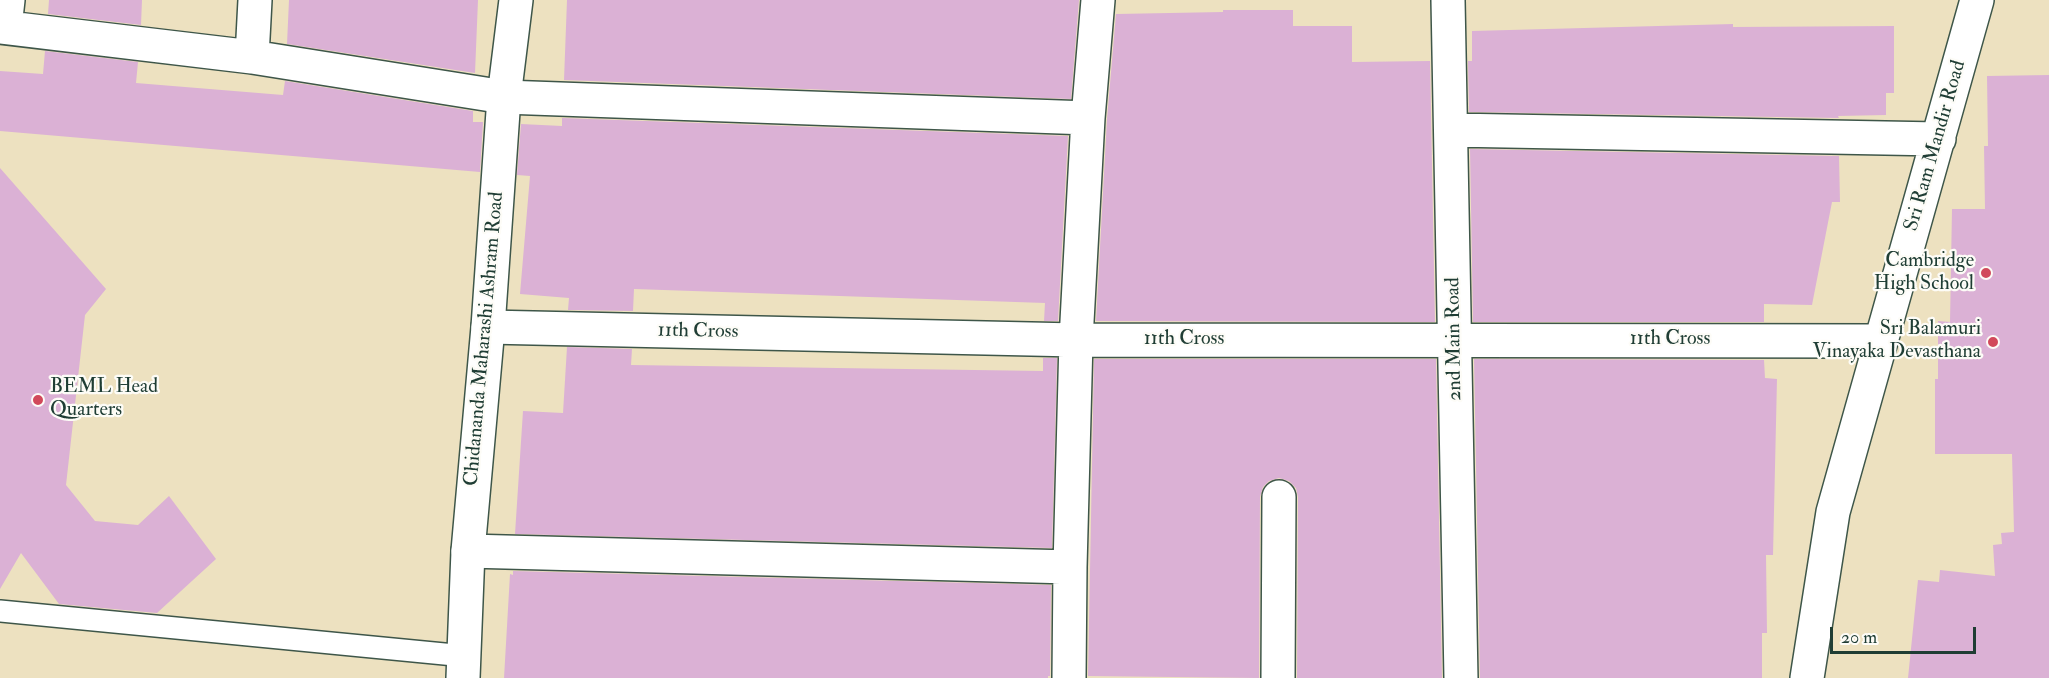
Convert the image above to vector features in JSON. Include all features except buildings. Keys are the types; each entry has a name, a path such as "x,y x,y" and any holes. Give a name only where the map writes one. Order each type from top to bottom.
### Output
{"street":[{"path":"252,57 255,0"},
{"name":"Chidananda Maharashi Ashram Road","path":"464,667 468,551 488,327 504,98 516,0"},
{"path":"1069,678 1076,340 1088,118 1098,0"},
{"name":"2nd Main Road","path":"1448,0 1461,678"},
{"name":"Sri Ram Mandir Road","path":"1807,678 1833,512 1977,0"},
{"path":"4,18 504,98 1088,118"},
{"path":"1452,130 1939,139"},
{"name":"11th Cross","path":"488,327 1076,340 1881,341"},
{"path":"1278,678 1279,497"},
{"path":"468,551 1070,567"}],"lane":[{"path":"0,611 464,667"}],"place":[{"name":"Cambridge High School","path":"1986,273"},
{"name":"Sri Balamuri Vinayaka Devasthana","path":"1993,342"},
{"name":"BEML Head Quarters","path":"38,400"}]}
